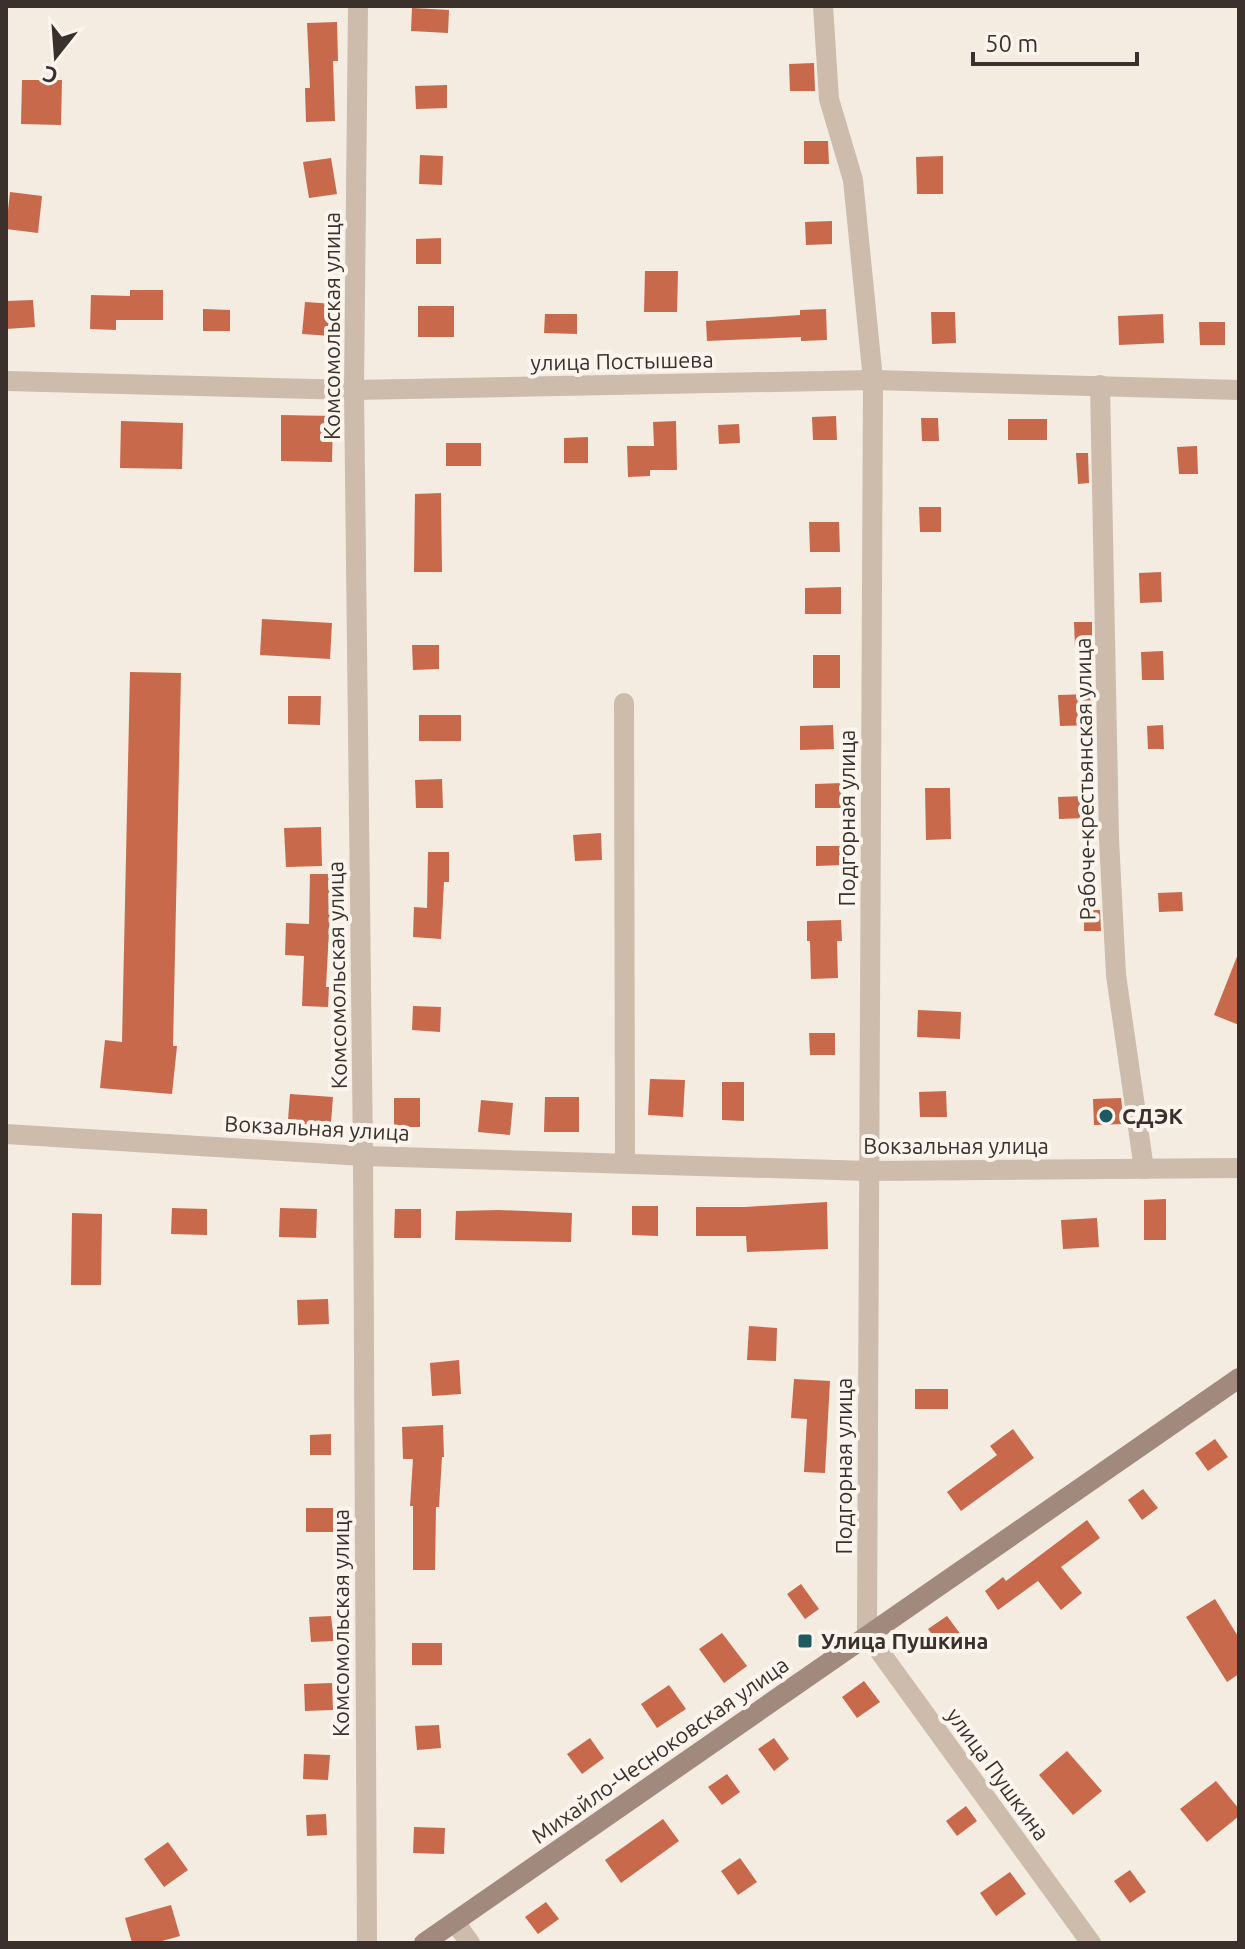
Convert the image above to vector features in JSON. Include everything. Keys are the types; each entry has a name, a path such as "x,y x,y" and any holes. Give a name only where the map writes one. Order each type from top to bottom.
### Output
{"main road":[{"name":"Михайло-Чесноковская улица","path":"424,1943 1239,1378"}],"street":[{"name":"Комсомольская улица","path":"358,6 354,390 363,1156 367,1943"},
{"name":"Подгорная улица","path":"823,6 829,99 853,180 873,380 867,1634"},
{"name":"улица Постышева","path":"6,381 354,390 873,380 1239,390"},
{"name":"Рабоче-крестьянская улица","path":"1100,385 1109,839 1116,975 1144,1169"},
{"path":"624,703 625,1162"},
{"name":"Вокзальная улица","path":"6,1134 363,1156 869,1171 1239,1168"},
{"name":"улица Пушкина","path":"867,1634 1091,1943"},
{"path":"455,1922 470,1943"}],"building":[{"path":"412,8 449,10 448,33 411,31"},
{"path":"337,22 338,61 333,61 335,121 306,122 305,88 310,88 307,23"},
{"path":"814,63 815,91 790,91 789,64"},
{"path":"22,80 62,80 61,125 21,124"},
{"path":"447,85 447,108 416,109 415,86"},
{"path":"804,141 828,141 829,164 804,164"},
{"path":"420,155 443,156 442,185 419,184"},
{"path":"943,156 943,194 917,194 916,157"},
{"path":"331,158 337,194 309,198 303,162"},
{"path":"10,192 42,196 38,233 6,229"},
{"path":"832,221 832,244 806,245 805,222"},
{"path":"441,238 441,264 416,264 416,239"},
{"path":"645,271 678,271 677,312 644,312"},
{"path":"130,290 163,290 163,320 116,320 116,330 90,329 91,295 130,296"},
{"path":"33,300 35,327 6,329 6,301"},
{"path":"305,302 335,304 332,336 302,334"},
{"path":"418,306 454,306 454,337 418,337"},
{"path":"203,309 230,310 230,331 203,331"},
{"path":"826,309 827,340 801,341 801,337 707,341 706,321 800,315 800,310"},
{"path":"931,312 955,312 956,343 932,344"},
{"path":"545,314 577,314 577,334 544,333"},
{"path":"1163,314 1164,343 1119,345 1118,316"},
{"path":"1199,322 1225,322 1225,345 1200,345"},
{"path":"281,415 333,416 332,462 281,461"},
{"path":"836,416 837,440 813,440 812,417"},
{"path":"921,418 938,418 939,441 922,441"},
{"path":"1008,419 1047,419 1047,440 1008,440"},
{"path":"121,421 183,423 182,469 120,468"},
{"path":"676,421 677,470 650,470 650,476 628,477 627,446 654,446 653,422"},
{"path":"739,424 740,443 719,444 718,425"},
{"path":"588,437 588,463 564,463 564,438"},
{"path":"446,443 481,443 481,466 446,466"},
{"path":"1197,446 1198,474 1179,474 1177,447"},
{"path":"1076,453 1088,453 1089,483 1078,484"},
{"path":"441,493 442,572 414,572 415,494"},
{"path":"919,507 941,507 941,532 920,532"},
{"path":"809,522 839,522 840,552 810,552"},
{"path":"1161,572 1162,602 1140,603 1139,573"},
{"path":"841,587 841,614 805,614 805,588"},
{"path":"262,619 332,623 330,659 260,655"},
{"path":"1074,622 1092,622 1092,645 1075,646"},
{"path":"412,645 439,645 439,669 413,670"},
{"path":"1163,651 1164,680 1142,680 1141,652"},
{"path":"813,655 840,655 840,688 813,688"},
{"path":"130,672 181,673 173,1046 177,1046 172,1094 100,1088 105,1040 122,1042"},
{"path":"1093,694 1094,725 1060,726 1058,695"},
{"path":"288,696 321,696 320,725 288,724"},
{"path":"419,715 461,715 461,741 419,741"},
{"path":"833,725 834,749 800,750 800,726"},
{"path":"1163,725 1164,749 1148,749 1147,726"},
{"path":"442,779 443,808 416,808 415,780"},
{"path":"843,783 843,808 815,808 815,784"},
{"path":"925,788 950,788 951,839 926,840"},
{"path":"1085,796 1086,818 1059,819 1058,797"},
{"path":"321,827 322,866 286,867 284,828"},
{"path":"601,833 602,860 575,861 573,835"},
{"path":"816,846 841,846 842,865 816,866"},
{"path":"428,852 449,852 449,882 444,882 441,939 413,937 414,907 427,908"},
{"path":"310,874 332,874 326,987 329,987 328,1007 302,1006 304,956 285,955 286,923 309,924"},
{"path":"1182,892 1183,911 1159,912 1158,893"},
{"path":"1084,910 1100,910 1101,931 1084,931"},
{"path":"841,920 842,941 837,941 838,978 811,979 807,921"},
{"path":"1239,954 1239,1025 1214,1015"},
{"path":"413,1006 441,1007 440,1032 412,1030"},
{"path":"918,1010 961,1012 960,1039 917,1037"},
{"path":"809,1033 835,1033 835,1055 810,1055"},
{"path":"650,1079 685,1080 683,1117 648,1115"},
{"path":"722,1082 744,1082 744,1121 722,1120"},
{"path":"946,1091 947,1117 920,1117 919,1092"},
{"path":"290,1094 333,1097 330,1135 287,1133"},
{"path":"545,1097 579,1097 579,1132 544,1132"},
{"path":"394,1098 420,1098 420,1127 394,1127"},
{"path":"1121,1098 1124,1124 1094,1125 1093,1099"},
{"path":"481,1100 513,1103 510,1135 478,1132"},
{"path":"1166,1199 1166,1240 1144,1240 1144,1200"},
{"path":"827,1202 828,1249 747,1252 746,1236 696,1236 696,1207"},
{"path":"632,1206 658,1206 658,1236 632,1235"},
{"path":"172,1208 207,1209 207,1235 171,1234"},
{"path":"280,1208 317,1209 316,1238 279,1237"},
{"path":"395,1209 421,1209 421,1238 394,1238"},
{"path":"456,1211 572,1213 571,1242 455,1240"},
{"path":"72,1213 102,1214 101,1285 71,1285"},
{"path":"1097,1218 1099,1247 1063,1249 1061,1220"},
{"path":"328,1299 329,1324 298,1325 297,1300"},
{"path":"749,1326 777,1328 776,1361 747,1360"},
{"path":"459,1360 461,1394 432,1396 430,1363"},
{"path":"794,1379 830,1381 825,1473 804,1472 807,1419 791,1418"},
{"path":"915,1389 948,1389 948,1409 915,1409"},
{"path":"443,1425 444,1457 439,1507 436,1507 435,1570 413,1570 413,1506 410,1506 413,1459 403,1459 402,1427"},
{"path":"1013,1429 1034,1458 961,1511 947,1492 997,1455 990,1446"},
{"path":"331,1434 331,1455 310,1455 310,1435"},
{"path":"1215,1439 1228,1457 1208,1471 1195,1453"},
{"path":"1143,1489 1158,1508 1142,1520 1128,1500"},
{"path":"306,1508 333,1508 333,1532 306,1532"},
{"path":"1087,1520 1100,1538 1061,1567 1082,1593 1061,1610 1038,1581 998,1610 985,1591 1003,1577 1006,1581"},
{"path":"801,1584 819,1609 805,1619 787,1594"},
{"path":"1215,1599 1239,1638 1239,1674 1227,1682 1186,1617"},
{"path":"331,1616 334,1641 311,1642 309,1617"},
{"path":"947,1616 964,1639 946,1653 928,1629"},
{"path":"722,1633 747,1666 724,1683 699,1649"},
{"path":"412,1643 442,1643 442,1665 412,1665"},
{"path":"864,1681 880,1702 857,1718 842,1697"},
{"path":"332,1683 333,1710 305,1711 304,1684"},
{"path":"669,1685 686,1709 657,1728 641,1704"},
{"path":"439,1725 441,1748 417,1750 415,1726"},
{"path":"590,1738 604,1758 582,1774 567,1754"},
{"path":"774,1738 789,1759 774,1771 758,1749"},
{"path":"1067,1751 1102,1791 1073,1815 1039,1775"},
{"path":"304,1754 330,1755 328,1780 303,1779"},
{"path":"727,1774 740,1792 722,1805 708,1787"},
{"path":"1216,1781 1239,1809 1239,1816 1207,1842 1180,1809"},
{"path":"966,1806 977,1821 957,1836 946,1821"},
{"path":"326,1814 327,1835 307,1836 306,1815"},
{"path":"663,1819 679,1841 621,1883 605,1860"},
{"path":"414,1827 445,1828 444,1854 413,1853"},
{"path":"168,1842 188,1870 164,1887 144,1859"},
{"path":"740,1858 757,1882 738,1895 721,1871"},
{"path":"1130,1870 1146,1892 1130,1903 1114,1881"},
{"path":"1010,1872 1026,1894 996,1916 980,1893"},
{"path":"546,1902 559,1919 538,1934 525,1917"},
{"path":"171,1905 180,1936 155,1943 132,1943 125,1918"}],"place":[{"name":"СДЭК","path":"1106,1116"},
{"name":"Улица Пушкина","path":"805,1641"}]}
